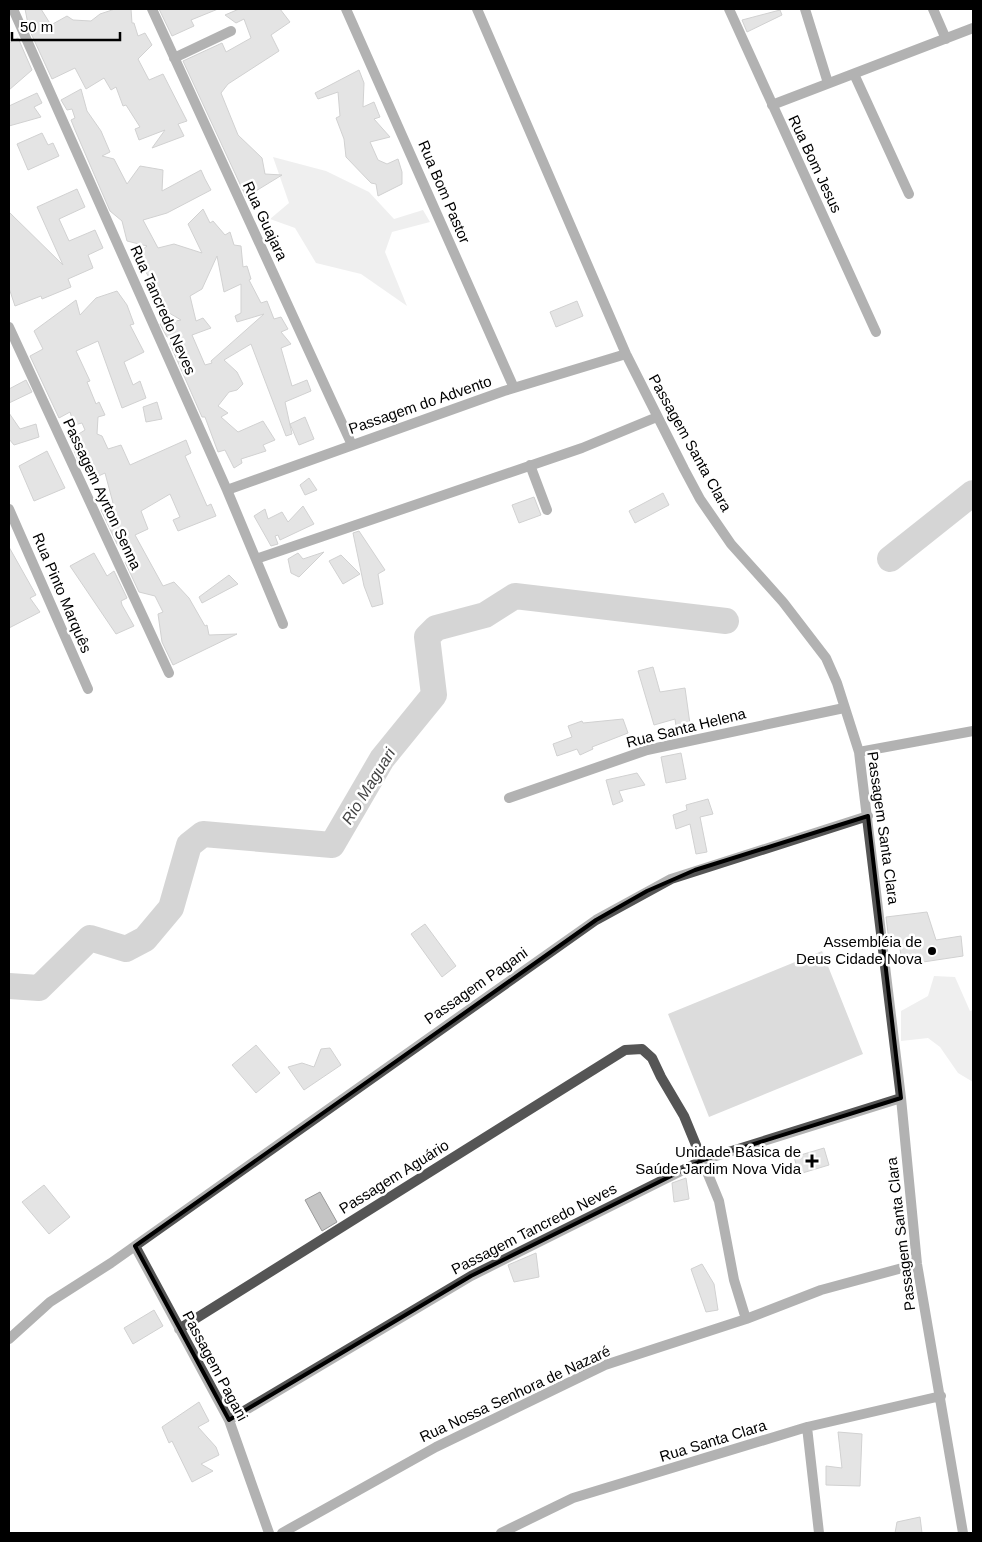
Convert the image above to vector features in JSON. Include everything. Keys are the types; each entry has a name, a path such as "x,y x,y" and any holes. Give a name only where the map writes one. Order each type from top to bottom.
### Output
{"street":[{"name":"Rua Tancredo Neves","path":"13,9 227,490 284,624"},
{"name":"Rua Guajara","path":"152,9 352,445"},
{"name":"Rua Bom Pastor","path":"346,9 514,388"},
{"name":"Passagem Santa Clara","path":"477,9 626,354 656,417 700,499 731,544 784,602 826,658 837,682 859,752 901,1098 917,1264 963,1533"},
{"name":"Rua Bom Jesus","path":"729,9 876,332"},
{"path":"805,9 828,83"},
{"path":"933,9 946,39"},
{"path":"772,105 973,28"},
{"path":"174,58 231,31"},
{"path":"854,74 909,194"},
{"name":"Passagem Ayrton Senna","path":"9,327 169,673"},
{"name":"Passagem do Advento","path":"227,490 514,388 626,354"},
{"path":"256,559 582,448 656,417"},
{"path":"530,465 547,510"},
{"name":"Rua Pinto Marquês","path":"9,508 88,689"},
{"name":"Rua Santa Helena","path":"508,798 647,750 844,708"},
{"path":"859,752 973,731"},
{"name":"Passagem Pagani","path":"9,1339 50,1302 135,1246 596,920 647,891 687,873 868,816"},
{"name":"Passagem Aguário","path":"178,1329 625,1050 642,1049 652,1058 684,1116 703,1160"},
{"name":"Passagem Tancredo Neves","path":"229,1420 471,1276 703,1160 901,1098"},
{"path":"703,1160 719,1200 734,1280 746,1319"},
{"name":"Passagem Pagani","path":"135,1246 178,1329 229,1420 269,1533"},
{"name":"Rua Nossa Senhora de Nazaré","path":"282,1533 436,1447 606,1365 746,1319 821,1290 917,1264"},
{"name":"Rua Santa Clara","path":"501,1533 573,1498 807,1427 941,1396"},
{"path":"807,1427 819,1533"}],"highlighted area":[{"path":"868,816 901,1098 703,1160 471,1276 229,1420 135,1246 596,920 647,891 695,870"}],"shaded area":[{"path":"273,157 326,171 369,192 394,219 423,210 430,222 392,232 385,252 407,306 361,274 316,263 295,228 270,219 289,203"},
{"path":"822,951 863,1054 709,1117 668,1014"},
{"path":"934,976 955,977 970,1011 973,1010 973,1082 958,1073 940,1047 928,1038 901,1041 901,1011 928,996"}],"building":[{"path":"25,9 41,9 51,25 67,16 73,20 91,21 100,14 115,9 131,9 132,23 134,23 138,36 145,33 152,45 138,59 149,80 163,74 187,121 178,124 184,136 152,148 165,130 139,140 135,129 140,127 126,105 123,106 116,87 111,90 104,78 86,89 75,68 52,79 29,29"},
{"path":"159,9 218,9 191,20 194,26 172,36"},
{"path":"239,9 280,9 290,22 271,35 279,51 228,84 221,93 238,135 262,158 265,174 282,175 246,197 183,61 222,43 226,52 251,38 244,19 236,23 225,15"},
{"path":"780,10 782,15 747,32 742,20"},
{"path":"18,38 32,70 9,90 9,43"},
{"path":"359,70 364,83 363,107 374,102 380,117 374,119 390,137 370,142 378,160 387,164 398,159 402,172 402,184 378,196 376,184 371,183 346,157 344,139 336,118 340,116 338,92 318,99 315,93"},
{"path":"81,89 87,111 101,131 110,152 102,156 114,159 127,184 140,166 163,170 162,191 201,170 211,190 167,213 143,220 158,248 174,244 202,253 188,224 203,209 210,223 213,221 225,235 230,232 234,245 241,246 243,267 247,266 251,279 249,280 261,303 267,301 274,319 281,317 288,329 281,332 291,344 281,348 292,386 307,380 311,391 285,402 292,434 286,436 251,344 224,360 237,372 243,384 237,390 229,392 218,406 228,413 221,417 238,432 263,421 275,440 263,445 266,451 241,459 242,463 234,468 225,450 218,452 205,417 202,417 170,344 171,340 167,337 160,324 181,320 159,307 156,299 152,300 149,288 154,286 136,255 147,246 127,241 122,221 110,211 75,130 71,120 75,118 72,109 67,110 61,100","holes":["217,256 224,292 241,284 241,313 235,316 237,322 264,314 211,361 212,363 205,365 192,335 211,328 203,318 196,321 190,296 202,289"]},
{"path":"37,93 42,103 34,107 41,117 9,126 9,106"},
{"path":"42,133 48,145 53,143 59,156 28,170 17,144"},
{"path":"77,189 85,207 59,219 69,241 95,230 103,248 88,255 93,268 68,279 71,287 42,299 41,296 15,306 9,288 9,212 63,265 37,207"},
{"path":"117,291 127,305 134,324 130,325 144,352 124,362 133,385 140,381 146,398 122,408 98,341 76,351 90,381 87,382 96,404 99,402 105,415 98,417 97,434 102,436 108,449 121,445 130,465 186,440 191,453 185,456 207,506 211,504 216,516 178,531 173,520 180,517 170,494 141,511 148,529 135,535 163,586 174,582 189,598 205,626 207,625 209,635 237,634 173,665 162,642 158,614 163,612 155,596 139,592 125,562 128,559 117,544 101,510 113,503 105,473 90,480 81,459 78,460 73,448 79,440 77,435 85,430 82,423 74,425 70,412 59,418 30,356 43,349 34,331 42,325 76,300 80,315 96,298"},
{"path":"577,301 583,316 556,327 550,312"},
{"path":"26,380 32,392 9,403 9,389"},
{"path":"157,402 162,419 146,422 143,407"},
{"path":"9,413 20,429 36,424 39,437 14,445 9,439"},
{"path":"305,417 314,439 299,445 290,424"},
{"path":"47,451 65,488 34,501 19,466"},
{"path":"309,478 317,490 305,495 300,485"},
{"path":"663,493 669,505 635,523 629,511"},
{"path":"534,497 541,515 519,523 512,505"},
{"path":"303,506 314,524 280,540 278,535 275,536 278,544 271,546 254,516 265,509 268,519 282,512 288,522"},
{"path":"359,531 385,570 378,574 383,604 372,607 364,586 353,533"},
{"path":"9,547 36,595 30,598 40,612 9,628"},
{"path":"324,552 299,577 291,573 288,559 298,553 303,559"},
{"path":"94,553 107,576 114,571 127,598 121,601 122,605 134,626 116,634 70,566"},
{"path":"341,555 360,574 343,584 329,561"},
{"path":"229,575 238,584 202,603 199,597"},
{"path":"653,667 660,692 685,688 690,724 676,726 675,719 654,725 638,671"},
{"path":"623,719 628,733 592,747 593,749 580,755 577,749 557,756 553,744 572,737 568,726 582,721 583,723"},
{"path":"681,753 686,779 666,783 661,757"},
{"path":"637,773 645,785 619,791 623,801 613,805 606,780"},
{"path":"708,799 713,814 700,817 707,852 696,854 690,824 676,829 673,815 687,810 686,805"},
{"path":"927,912 936,940 961,936 963,956 903,965 898,939 889,941 886,917"},
{"path":"425,924 456,966 442,977 411,934"},
{"path":"256,1045 280,1073 256,1093 232,1065"},
{"path":"330,1048 341,1065 304,1090 288,1067 302,1063 314,1067 321,1049"},
{"name":"Unidade Básica de Saúde Jardim Nova Vida","path":"824,1148 829,1165 799,1174 794,1157"},
{"path":"686,1178 689,1199 674,1202 672,1183"},
{"path":"44,1185 70,1217 49,1234 22,1202"},
{"path":"320,1192 337,1222 322,1231 305,1200"},
{"path":"536,1253 539,1277 514,1282 508,1265"},
{"path":"702,1264 714,1284 718,1310 706,1312 691,1269"},
{"path":"154,1310 163,1326 133,1344 124,1328"},
{"path":"199,1402 209,1421 198,1427 216,1447 219,1455 201,1464 213,1471 192,1482 172,1441 169,1443 162,1427"},
{"path":"838,1432 862,1434 860,1486 826,1485 826,1466 842,1468"},
{"path":"920,1517 922,1533 895,1533 897,1522"}],"waterway":[{"name":"Rio Maguari","path":"890,559 973,493"},
{"name":"Rio Maguari","path":"9,986 39,988 90,938 126,949 145,939 171,908 189,845 203,834 332,845 382,759 434,695 427,637 436,628 485,615 515,596 726,621"}],"place":[{"name":"Assembléia de Deus Cidade Nova","path":"932,951"},
{"name":"Unidade Básica de Saúde Jardim Nova Vida","path":"812,1161"}]}
